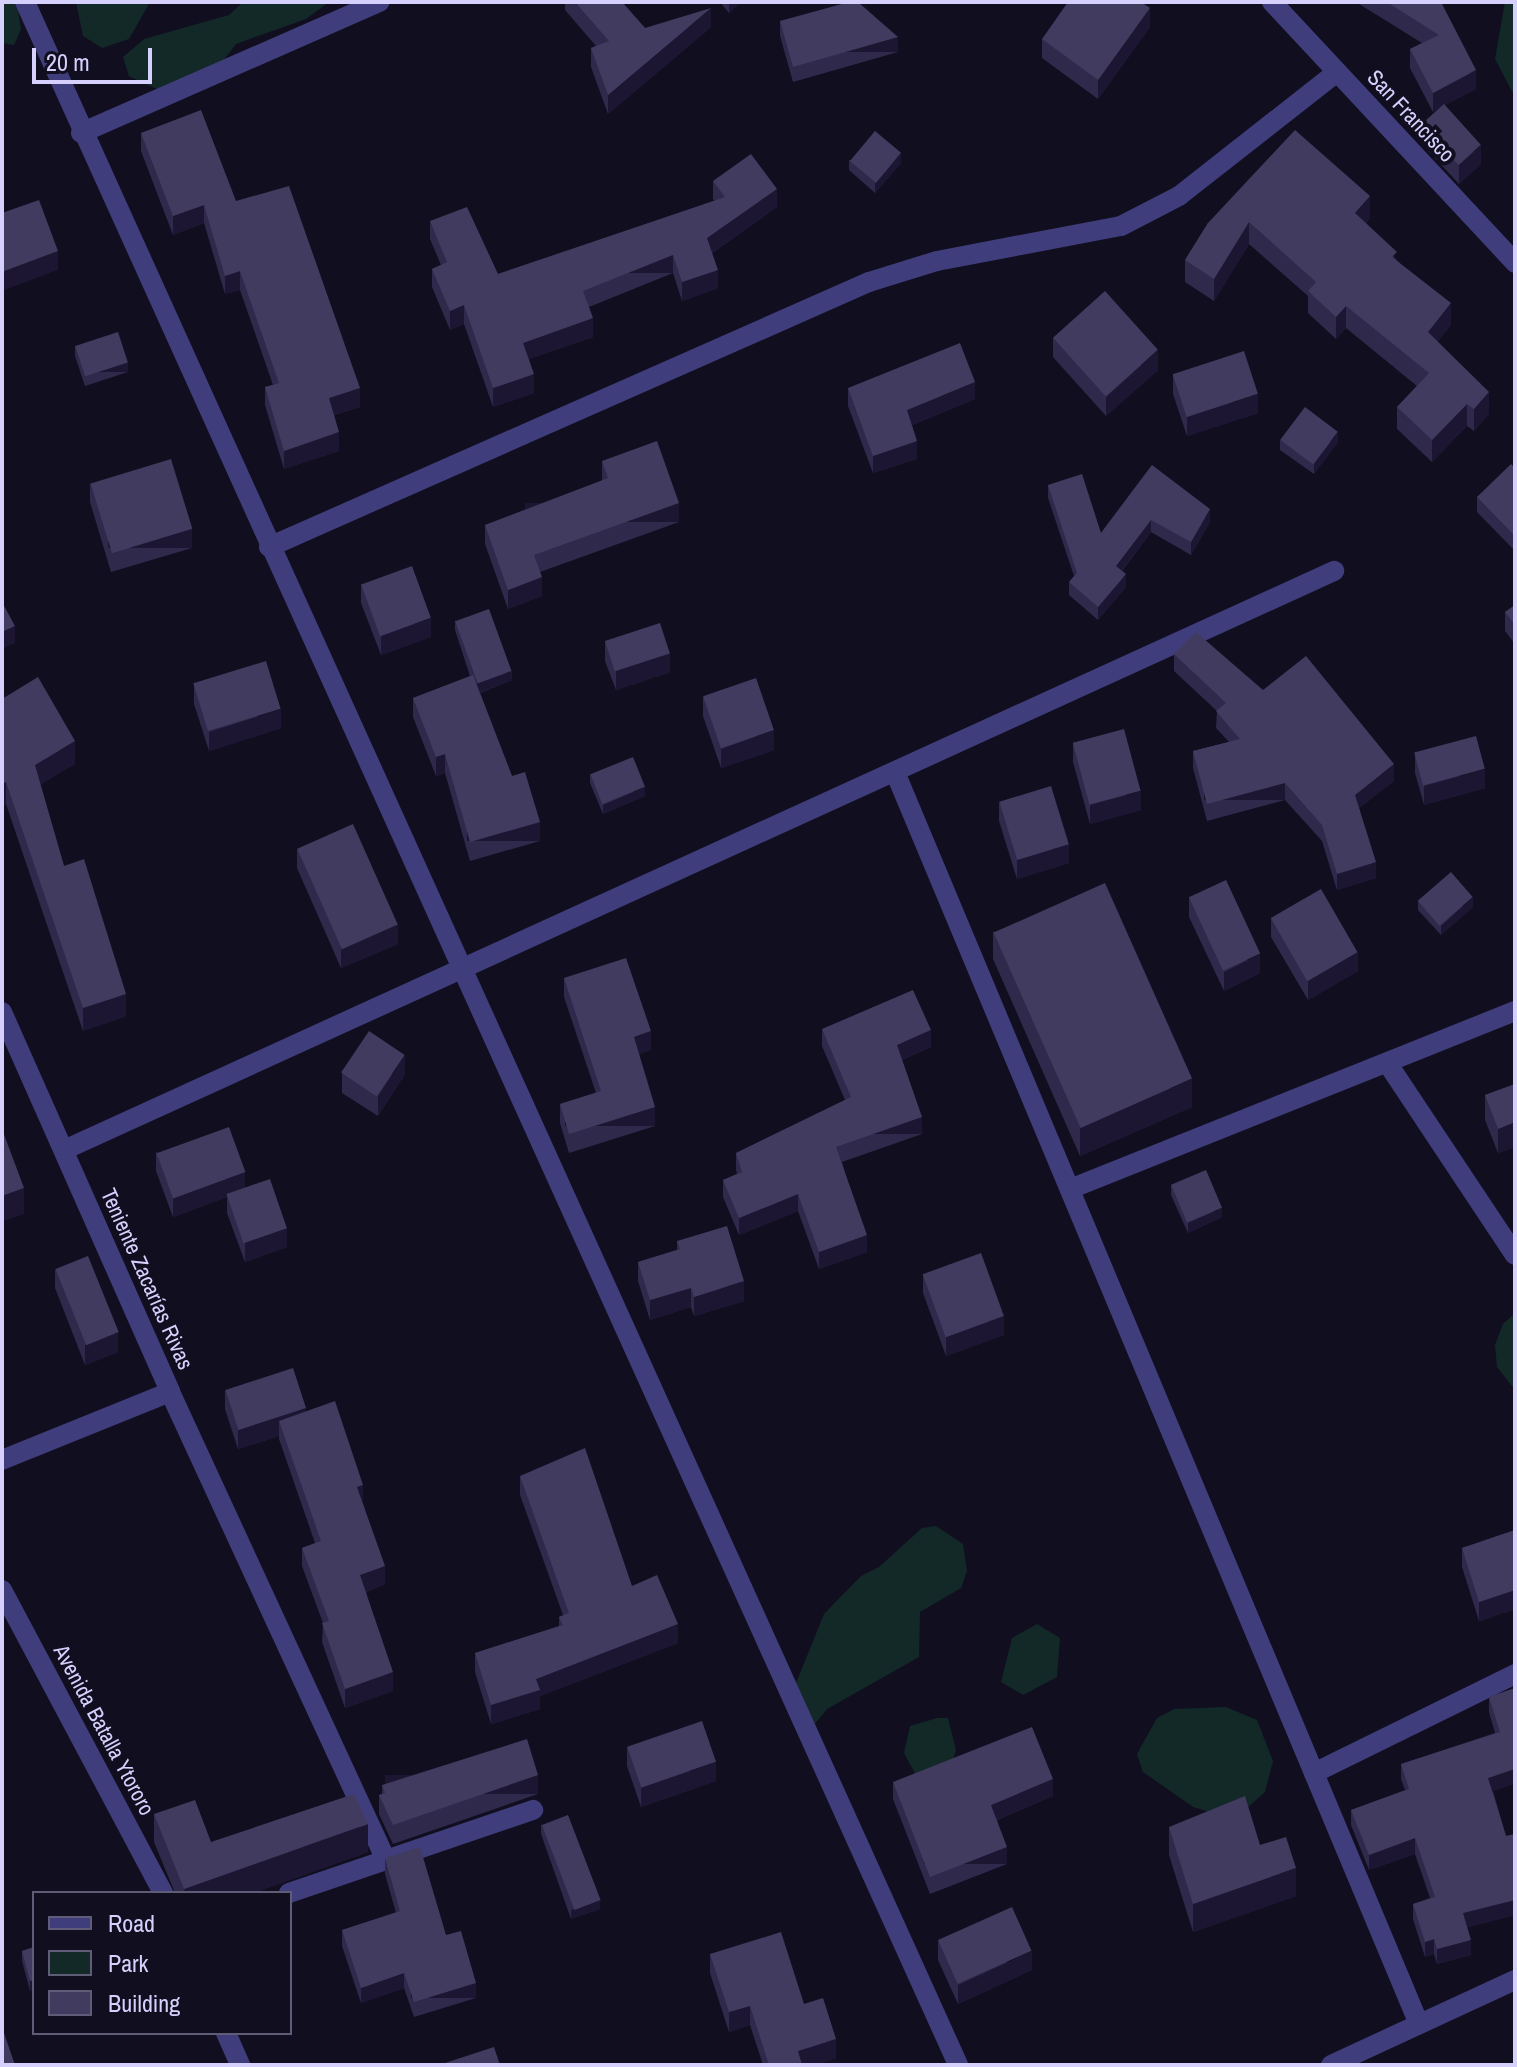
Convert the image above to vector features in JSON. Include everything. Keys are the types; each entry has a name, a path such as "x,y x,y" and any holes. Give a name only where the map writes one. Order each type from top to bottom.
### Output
{"street":[{"path":"25,2 81,133 958,2065"},
{"path":"81,133 380,2"},
{"name":"San Francisco","path":"1272,2 1515,263"},
{"path":"269,547 869,282 937,261 1121,226 1179,196 1337,72"},
{"path":"64,1150 1334,571"},
{"path":"895,772 1419,2024"},
{"path":"1070,1189 1515,1011"},
{"name":"Teniente Zacarías Rivas","path":"2,1012 170,1392 2,1460"},
{"path":"1388,1064 1515,1255"},
{"path":"170,1392 385,1858"},
{"name":"Avenida Batalla Ytororo","path":"2,1590 162,1891"},
{"path":"1314,1773 1515,1674"},
{"path":"292,1892 533,1810"},
{"path":"1331,2065 1515,1980"},
{"path":"227,2035 240,2065"}],"green space":[{"path":"2,2 14,2 18,11 21,29 14,45 2,43"},
{"path":"76,2 150,2 129,39 102,48 83,36"},
{"path":"243,2 329,2 306,19 236,44 216,70 161,91 129,76 123,57 144,39 229,15"},
{"path":"1505,2 1515,2 1515,97 1495,59"},
{"path":"1515,1313 1515,1390 1497,1367 1495,1345 1503,1324"},
{"path":"936,1526 963,1544 967,1571 961,1588 920,1612 919,1657 827,1709 810,1730 792,1693 824,1614 861,1576 879,1567 922,1528"},
{"path":"1037,1624 1060,1638 1057,1677 1023,1695 1001,1682 1012,1638"},
{"path":"1226,1707 1257,1720 1273,1761 1265,1792 1248,1807 1216,1814 1193,1807 1143,1772 1137,1754 1157,1718 1174,1709"},
{"path":"948,1718 956,1750 952,1763 918,1779 904,1753 910,1726"}],"building":[{"path":"575,2 622,2 645,28 711,8 608,95 591,48 609,41"},
{"path":"858,2 898,37 793,67 780,21"},
{"path":"1068,2 1141,2 1150,8 1098,80 1042,39"},
{"path":"1387,2 1441,2 1476,70 1433,93 1410,49 1439,35"},
{"path":"1444,104 1481,145 1459,165 1422,124"},
{"path":"201,110 236,201 289,186 360,388 329,398 339,432 284,451 265,387 279,383 240,271 225,276 204,205 173,216 141,133"},
{"path":"1295,130 1370,196 1355,213 1397,252 1392,257 1451,303 1428,332 1489,392 1474,409 1467,404 1432,440 1397,407 1429,373 1346,306 1336,317 1308,291 1316,282 1249,222 1214,279 1185,260 1208,223"},
{"path":"875,131 901,153 876,183 850,161"},
{"path":"751,154 777,189 707,238 718,270 682,282 673,255 583,291 593,318 523,343 534,374 493,388 464,305 450,311 432,269 447,262 430,221 467,207 498,274 725,197 713,181"},
{"path":"39,200 58,251 2,272 2,213"},
{"path":"1105,291 1158,350 1106,397 1053,338"},
{"path":"118,332 128,362 85,376 75,346"},
{"path":"960,343 975,382 907,410 917,441 873,456 848,388"},
{"path":"1244,351 1258,394 1187,417 1173,374"},
{"path":"1305,407 1338,432 1313,464 1280,440"},
{"path":"657,441 679,503 534,555 542,577 508,590 485,525 608,478 602,461"},
{"path":"171,459 192,529 112,553 91,484"},
{"path":"1511,464 1515,468 1515,536 1477,497"},
{"path":"1152,465 1210,509 1191,542 1151,520 1116,566 1126,574 1098,607 1069,582 1077,573 1048,485 1082,474 1101,533"},
{"path":"412,566 431,618 380,636 361,584"},
{"path":"2,602 15,626 2,632"},
{"path":"1515,605 1515,625 1505,612"},
{"path":"489,609 512,671 478,683 455,621"},
{"path":"660,623 670,653 615,671 605,641"},
{"path":"1196,632 1263,690 1306,656 1394,764 1355,795 1376,862 1337,874 1322,825 1285,783 1207,804 1193,751 1240,739 1216,711 1226,703 1174,654"},
{"path":"266,661 281,709 208,731 193,683"},
{"path":"473,675 512,776 525,772 540,822 470,842 445,754 436,757 413,698"},
{"path":"38,677 75,741 35,765 64,866 84,859 126,994 83,1008 6,782 2,784 2,699"},
{"path":"756,678 774,730 721,748 703,696"},
{"path":"1124,729 1141,791 1089,805 1073,743"},
{"path":"1476,736 1485,769 1423,785 1414,753"},
{"path":"633,757 645,787 602,804 590,774"},
{"path":"1051,786 1069,844 1017,860 999,802"},
{"path":"353,824 398,924 342,949 297,849"},
{"path":"1451,872 1473,897 1439,926 1418,901"},
{"path":"1226,880 1260,953 1223,971 1189,897"},
{"path":"1105,883 1192,1078 1081,1128 994,933"},
{"path":"1321,889 1358,952 1307,981 1271,918"},
{"path":"626,958 651,1031 634,1037 655,1107 569,1134 560,1104 601,1091 564,978"},
{"path":"913,990 931,1030 897,1045 922,1117 836,1147 867,1235 819,1252 798,1194 739,1218 723,1180 742,1172 736,1153 851,1097 822,1029"},
{"path":"369,1031 405,1055 377,1096 341,1072"},
{"path":"1515,1084 1515,1122 1498,1129 1485,1095"},
{"path":"229,1127 245,1172 173,1198 157,1153"},
{"path":"2,1129 24,1188 2,1196"},
{"path":"1206,1170 1222,1208 1187,1223 1171,1185"},
{"path":"270,1179 287,1228 243,1243 227,1194"},
{"path":"727,1226 744,1281 694,1297 691,1288 650,1300 638,1262 680,1249 677,1241"},
{"path":"981,1253 1004,1316 946,1337 923,1274"},
{"path":"88,1256 119,1332 86,1345 56,1269"},
{"path":"293,1368 306,1408 238,1430 225,1390"},
{"path":"335,1401 363,1485 357,1487 385,1566 360,1575 393,1672 345,1689 322,1623 329,1621 302,1548 321,1541 279,1421"},
{"path":"585,1448 632,1586 657,1575 678,1624 536,1679 540,1690 491,1705 475,1653 563,1625 559,1617 569,1613 520,1476"},
{"path":"1515,1530 1515,1590 1479,1602 1462,1548"},
{"path":"1515,1688 1515,1769 1488,1778 1506,1836 1515,1834 1515,1900 1463,1913 1471,1940 1437,1949 1434,1939 1425,1942 1413,1904 1435,1897 1415,1838 1369,1855 1351,1810 1409,1789 1401,1764 1500,1732 1489,1697"},
{"path":"702,1721 716,1762 641,1787 627,1747"},
{"path":"1032,1727 1053,1779 991,1805 1007,1847 930,1877 893,1782"},
{"path":"527,1739 538,1775 393,1825 379,1795 385,1793 382,1785"},
{"path":"354,1794 368,1824 184,1889 154,1814 195,1800 211,1842"},
{"path":"1245,1796 1260,1845 1286,1837 1296,1868 1193,1904 1169,1827"},
{"path":"568,1815 601,1900 574,1910 542,1825"},
{"path":"420,1847 446,1935 461,1931 476,1983 414,2002 404,1973 361,1988 342,1930 400,1911 385,1858"},
{"path":"1012,1907 1032,1951 958,1984 938,1940"},
{"path":"781,1932 804,2004 823,1998 836,2039 798,2051 802,2065 769,2065 750,2006 729,2012 710,1954"},
{"path":"32,1948 32,1980 30,1981 22,1951"},
{"path":"2,2027 15,2065 2,2065"},
{"path":"494,2047 500,2065 442,2065 442,2064"}]}
